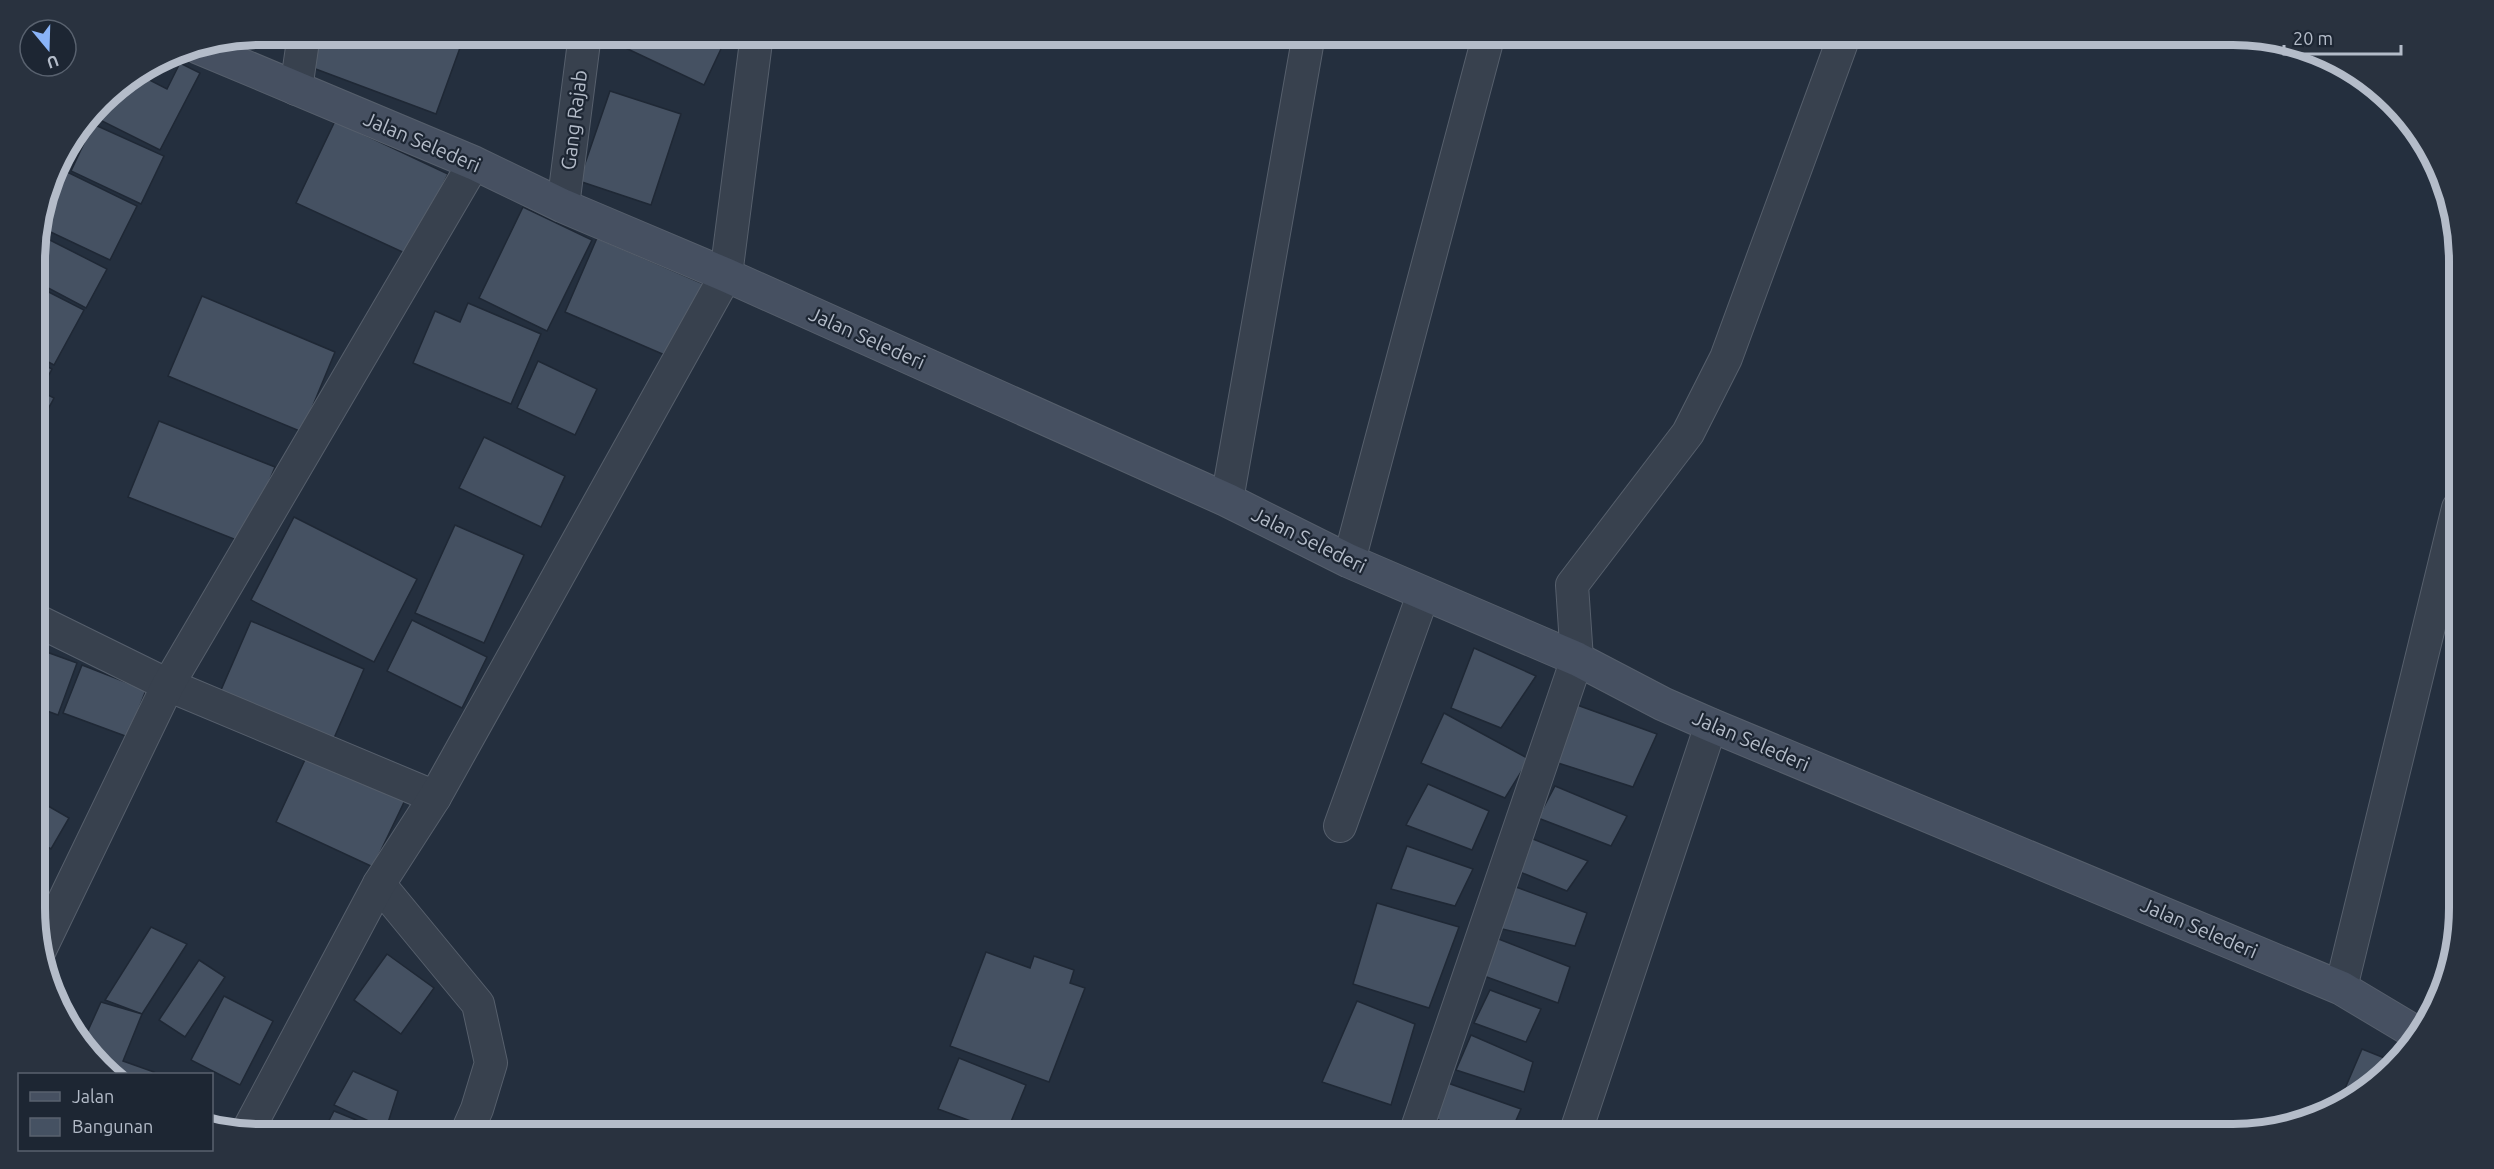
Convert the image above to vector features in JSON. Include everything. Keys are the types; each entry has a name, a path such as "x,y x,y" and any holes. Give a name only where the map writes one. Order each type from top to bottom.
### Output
{"street":[{"path":"296,89 302,45"},
{"name":"Gang Rajab","path":"563,206 584,45"},
{"path":"251,1124 379,884 435,797 726,274 756,45"},
{"path":"1227,500 1307,45"},
{"path":"1349,561 1486,45"},
{"path":"1418,1124 1577,658 1572,585 1688,433 1726,358 1841,45"},
{"name":"Jalan Selederi","path":"208,51 474,163 563,206 726,274 1227,500 1349,561 1424,595 1577,658 1663,704 2341,988 2411,1030"},
{"path":"47,936 168,685 474,163"},
{"path":"2341,988 2449,545"},
{"path":"1340,826 1424,595"},
{"path":"45,624 168,685 435,797"},
{"path":"1578,1124 1711,725"},
{"path":"379,884 478,1004 491,1063 470,1124"}],"building":[{"path":"312,45 461,45 436,114 305,65"},
{"path":"619,45 723,45 704,85"},
{"path":"180,63 200,73 160,150 99,119 108,108 146,78 167,89"},
{"path":"610,91 681,114 651,205 579,181"},
{"path":"335,121 448,174 409,255 296,203"},
{"path":"94,124 164,156 141,204 71,171"},
{"path":"64,171 137,206 110,260 47,230 52,205"},
{"path":"523,207 592,240 547,331 479,298"},
{"path":"46,238 107,269 86,308 45,286"},
{"path":"597,238 706,285 674,359 565,312"},
{"path":"45,290 84,310 54,365 45,360"},
{"path":"202,296 335,352 302,432 168,376"},
{"path":"468,303 541,334 511,404 413,363 435,311 460,322"},
{"path":"538,361 597,389 575,435 517,408"},
{"path":"45,365 52,369 45,382"},
{"path":"45,394 54,398 45,414"},
{"path":"159,421 275,467 244,543 128,497"},
{"path":"484,437 565,476 541,527 459,488"},
{"path":"294,517 417,579 374,662 251,600"},
{"path":"455,525 524,555 484,643 415,613"},
{"path":"412,620 487,657 462,708 387,671"},
{"path":"251,621 364,669 331,745 218,697"},
{"path":"1474,648 1536,676 1501,728 1451,708"},
{"path":"45,651 77,663 58,715 45,710"},
{"path":"82,665 146,690 128,737 63,713"},
{"path":"1577,705 1657,734 1633,787 1555,762"},
{"path":"1444,713 1529,759 1505,798 1421,763"},
{"path":"309,751 407,796 373,867 276,822"},
{"path":"1428,784 1489,811 1472,850 1406,825"},
{"path":"1555,786 1627,816 1611,846 1538,818"},
{"path":"45,804 69,818 51,849 45,845"},
{"path":"1528,837 1588,861 1567,891 1515,870"},
{"path":"1407,846 1473,869 1455,906 1391,889"},
{"path":"1516,887 1587,913 1575,946 1498,928"},
{"path":"1377,903 1459,927 1429,1008 1353,984"},
{"path":"151,927 187,944 142,1014 105,1000"},
{"path":"1496,938 1570,967 1558,1003 1484,976"},
{"path":"986,952 1030,968 1034,956 1074,970 1070,983 1085,988 1049,1082 950,1046"},
{"path":"387,954 434,988 401,1034 354,1000"},
{"path":"199,960 225,977 185,1037 159,1020"},
{"path":"1490,990 1541,1009 1526,1042 1474,1023"},
{"path":"224,996 273,1021 240,1085 191,1060"},
{"path":"1357,1001 1415,1024 1391,1105 1322,1082"},
{"path":"101,1002 142,1014 123,1061 154,1072 122,1073 108,1061 86,1035"},
{"path":"1471,1035 1533,1062 1524,1092 1456,1070"},
{"path":"2362,1049 2387,1059 2365,1079 2343,1094"},
{"path":"959,1058 1026,1085 1010,1124 979,1124 938,1109"},
{"path":"353,1071 398,1091 388,1124 375,1124 334,1105"},
{"path":"1442,1081 1521,1109 1514,1124 1448,1124 1436,1119"},
{"path":"334,1111 366,1124 327,1124"}]}
